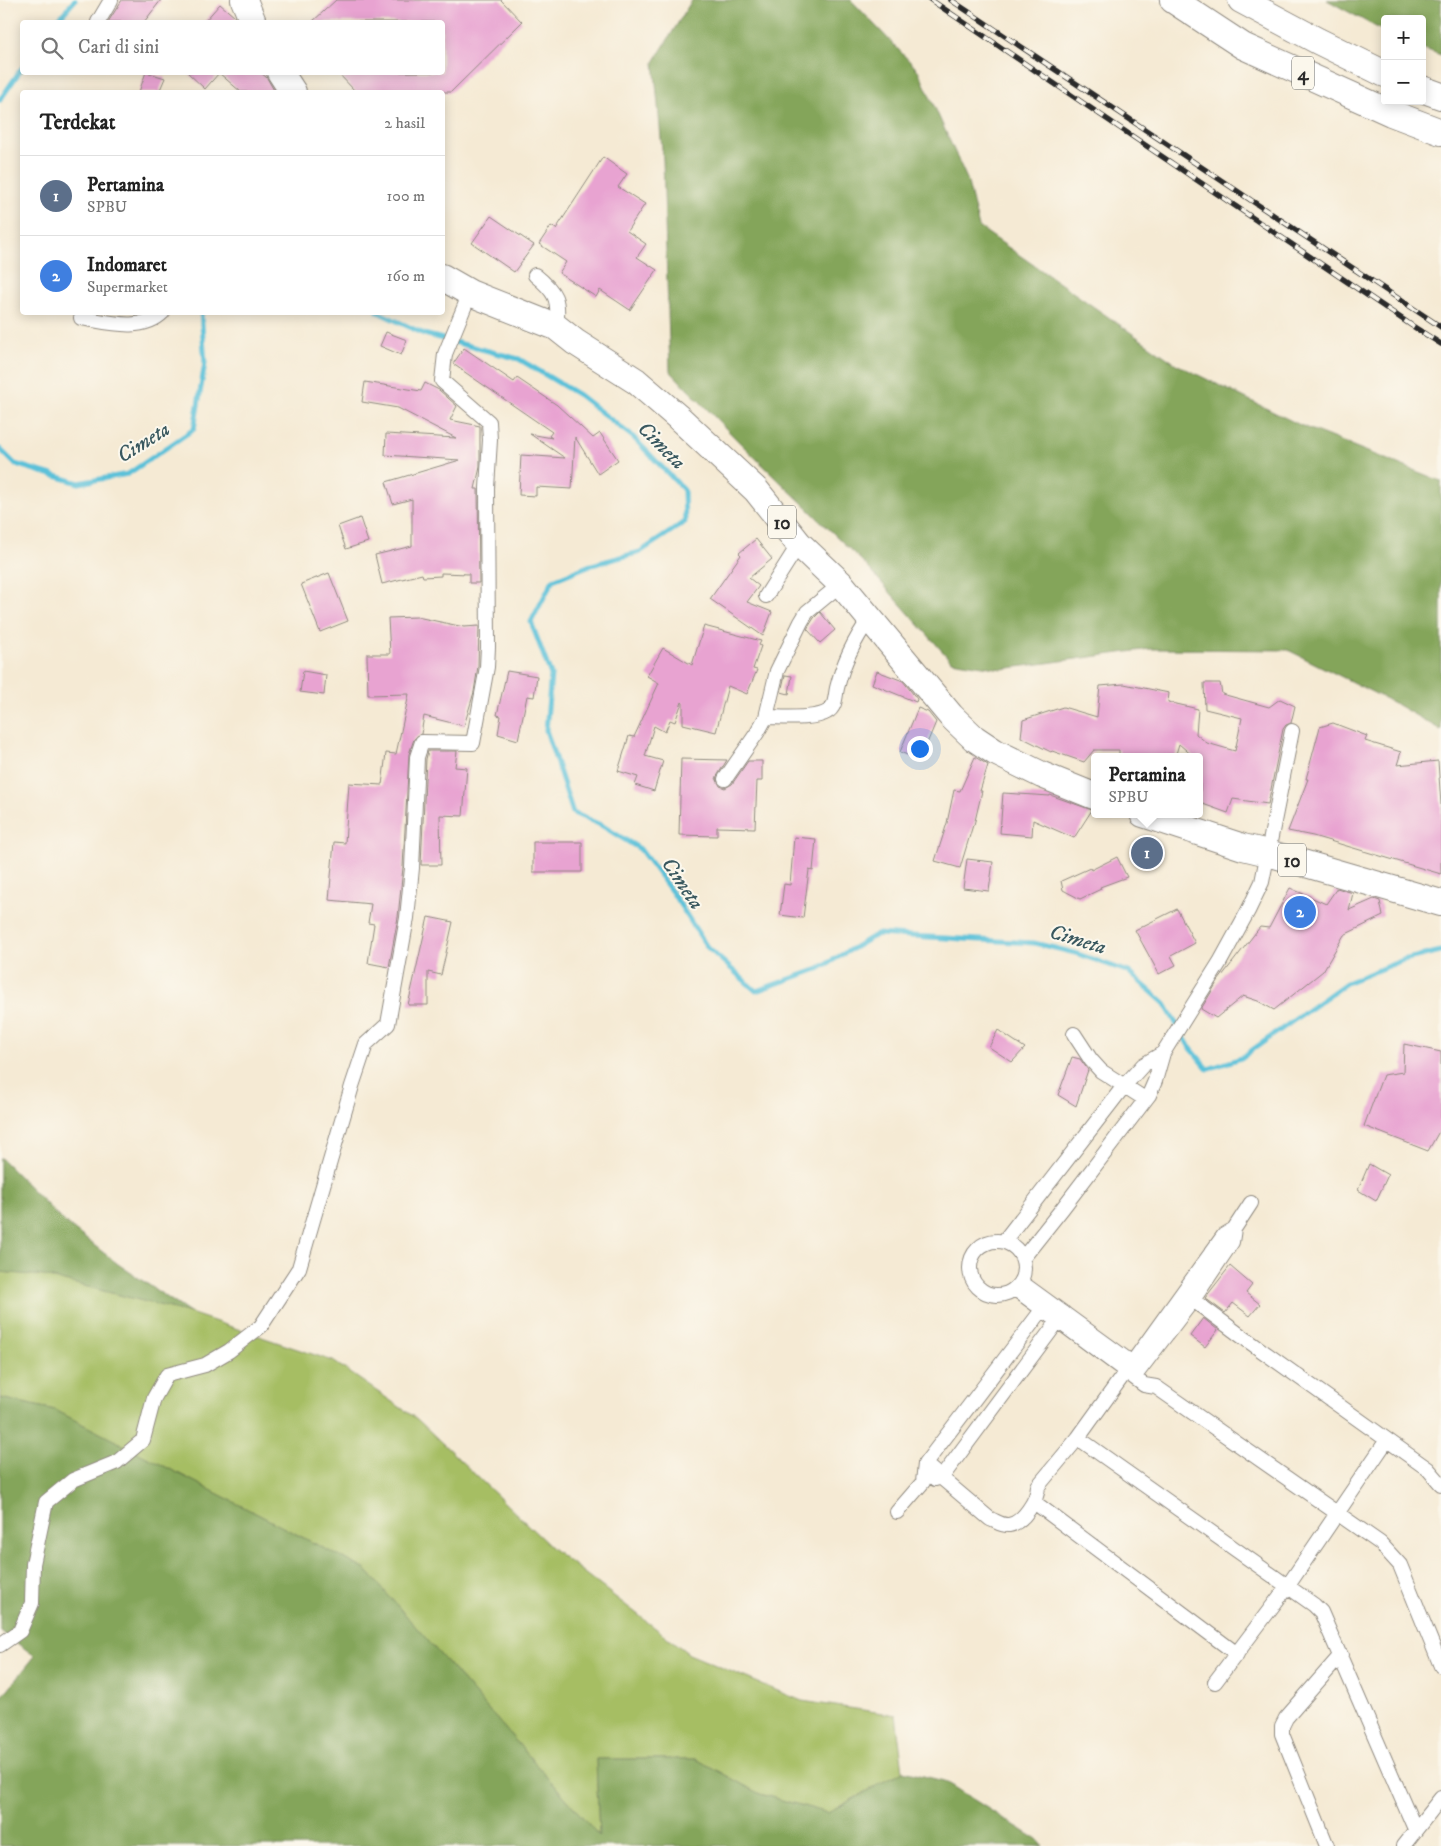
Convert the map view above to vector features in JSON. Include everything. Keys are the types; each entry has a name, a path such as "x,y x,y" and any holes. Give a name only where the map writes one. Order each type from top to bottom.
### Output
{"highway":[{"path":"244,0 252,20"},
{"name":"4","path":"1173,0 1243,46 1391,113 1441,132"},
{"name":"4","path":"1242,0 1381,72"},
{"path":"282,75 292,90"},
{"path":"1426,90 1441,96"},
{"name":"10","path":"445,279 470,293 556,328 636,381 679,418 756,490 799,544 841,584 951,716 974,738 995,752 1091,795"},
{"name":"10","path":"1155,818 1243,847 1441,903"}],"street":[{"path":"99,20 111,0"},
{"path":"535,275 551,288 556,298 558,315 556,328"},
{"path":"0,1645 20,1632 32,1603 33,1564 46,1502 73,1480 117,1462 143,1440 154,1398 167,1375 205,1366 229,1351 260,1326 300,1268 352,1086 366,1044 388,1024 407,918 412,868 417,757 422,742 473,743 487,666 488,564 486,488 490,440 489,422 442,381 445,354 470,293"},
{"path":"81,318 117,324 132,324 146,322 161,315"},
{"path":"766,596 799,544"},
{"path":"725,779 766,717 777,671 801,622 807,612 841,584"},
{"path":"766,717 822,715 830,710 836,700 840,678 857,636 870,618"},
{"path":"1023,1258 1149,1095 1163,1053 1248,912 1262,882 1292,731"},
{"path":"1074,1034 1101,1072 1145,1100"},
{"path":"1004,1241 1124,1086 1143,1065 1163,1053"},
{"path":"925,1464 990,1519 1003,1525 1010,1525 1018,1521 1036,1498 1038,1486 1082,1441 1188,1296 1224,1235 1234,1229 1251,1203"},
{"path":"995,1240 1004,1241 1018,1250 1023,1258 1024,1275 1017,1285 1007,1293 999,1295 990,1294 982,1291 972,1279 969,1270 970,1262 973,1253 987,1242 995,1240"},
{"path":"1017,1285 1042,1310 1061,1317"},
{"path":"1017,1285 1133,1370 1144,1385 1156,1387 1380,1543 1400,1565 1441,1666"},
{"path":"1188,1296 1428,1468 1441,1484"},
{"path":"923,1482 925,1464 1042,1310"},
{"path":"897,1512 923,1482 942,1477 1061,1317"},
{"path":"1215,1682 1287,1587 1387,1440"},
{"path":"1082,1441 1314,1605 1321,1612 1415,1829"},
{"path":"1036,1498 1237,1654"},
{"path":"1328,1846 1282,1734 1282,1726 1286,1718 1341,1655"},
{"path":"1403,1846 1441,1798"}],"green space":[{"path":"692,0 851,0 918,70 967,179 979,227 1176,364 1300,425 1441,481 1441,730 1394,703 1288,650 1150,649 1002,669 951,661 864,563 739,442 670,371 663,160 654,62"},
{"path":"1327,0 1441,0 1441,55 1426,49 1426,15 1381,15 1381,30"},
{"path":"0,1157 63,1221 118,1264 190,1313 45,1276 0,1272"},
{"path":"0,1272 45,1276 190,1313 333,1361 417,1419 553,1549 689,1654 802,1701 896,1715 903,1771 828,1813 760,1794 696,1759 596,1759 599,1836 366,1570 55,1410 0,1398"},
{"path":"0,1398 55,1410 366,1570 599,1836 596,1759 696,1759 760,1794 828,1813 903,1771 944,1781 1038,1840 1043,1846 0,1846 0,1699 35,1656 0,1631"}],"building":[{"path":"122,0 161,0 146,20 109,20"},
{"path":"336,0 501,0 522,22 451,92 445,92 445,90 354,90 340,75 445,75 445,20 314,20"},
{"path":"220,4 236,20 206,20"},
{"path":"145,75 156,75 165,78 160,90 140,90"},
{"path":"190,75 217,75 205,89"},
{"path":"221,75 264,75 274,90 239,90"},
{"path":"603,157 627,174 618,187 645,204 627,231 646,244 637,257 657,270 630,310 600,290 596,297 559,273 566,262 539,244 551,226 556,229"},
{"path":"491,216 534,245 514,272 472,243"},
{"path":"386,332 407,340 401,355 380,346"},
{"path":"464,348 514,382 517,378 557,405 593,438 600,433 618,460 598,474 575,437 572,489 536,487 536,496 519,495 521,455 565,458 530,434 552,438 549,436 552,432 453,364"},
{"path":"365,382 421,391 425,383 439,390 457,406 450,420 480,426 480,467 475,489 478,489 479,583 469,583 469,574 441,573 441,576 423,577 422,574 382,584 375,555 412,546 412,499 393,504 386,482 460,460 385,455 386,434 456,438 398,408 362,402"},
{"path":"360,518 368,542 346,549 338,526"},
{"path":"756,539 772,559 749,578 759,586 747,602 772,612 763,636 710,599 741,555 739,553"},
{"path":"329,573 348,621 320,632 301,584"},
{"path":"820,612 835,630 820,643 807,629"},
{"path":"417,617 464,627 479,626 478,666 474,692 464,726 424,716 421,734 414,739 409,754 403,867 398,917 389,967 368,963 374,924 368,923 371,904 329,900 334,842 345,843 349,783 382,785 386,753 396,754 409,694 368,695 367,654 390,654 388,618"},
{"path":"704,626 761,641 753,669 757,670 747,694 728,686 716,732 683,724 682,702 675,722 670,720 665,732 654,726 645,756 663,761 654,791 635,785 638,777 618,771 629,736 634,737 659,683 647,676 663,648 692,665"},
{"path":"303,671 326,675 324,695 300,692"},
{"path":"507,671 537,676 534,697 527,696 518,740 498,734 501,716 497,715"},
{"path":"877,671 903,681 917,699 916,702 872,684"},
{"path":"785,675 792,676 789,694 781,692"},
{"path":"1204,683 1220,683 1222,694 1269,707 1280,699 1295,706 1291,723 1283,729 1268,804 1233,799 1228,813 1203,804 1203,753 1189,753 1179,744 1176,753 1119,753 1119,750 1094,750 1084,762 1051,752 1021,737 1023,720 1063,707 1097,717 1100,686 1124,684 1169,693 1168,702 1198,709 1196,734 1207,743 1235,751 1242,718 1205,709"},
{"path":"918,708 928,712 936,722 920,760 900,752"},
{"path":"1333,723 1367,736 1365,741 1401,752 1397,765 1438,761 1441,805 1441,874 1313,836 1288,831 1308,779 1306,779 1320,727"},
{"path":"428,751 457,751 455,767 467,768 463,816 440,815 441,865 421,865 426,759"},
{"path":"975,757 988,765 980,791 982,791 974,825 960,868 935,861 947,823 954,790 960,791"},
{"path":"681,759 727,760 716,778 720,786 725,788 732,784 748,761 762,761 762,781 757,781 755,828 717,827 717,836 679,835"},
{"path":"1003,793 1050,795 1091,810 1074,838 1033,820 1032,836 1000,833"},
{"path":"794,837 816,839 813,871 809,870 803,918 780,915 784,884 790,885"},
{"path":"533,842 582,842 582,872 533,872"},
{"path":"1117,857 1127,877 1100,887 1101,889 1080,899 1063,890 1061,881 1090,868 1091,870"},
{"path":"967,859 993,862 989,891 963,888"},
{"path":"1290,888 1326,904 1337,888 1353,893 1349,910 1374,899 1380,901 1383,916 1344,935 1323,971 1274,1010 1258,1001 1243,996 1216,1018 1201,1009 1218,981 1260,927 1269,928"},
{"path":"1177,909 1195,943 1171,956 1176,965 1159,974 1135,930"},
{"path":"428,917 453,922 441,975 428,972 428,1005 408,1005"},
{"path":"998,1030 1025,1048 1012,1062 989,1047"},
{"path":"1404,1044 1441,1052 1441,1128 1428,1151 1364,1126 1383,1075 1403,1072"},
{"path":"1072,1057 1080,1059 1088,1070 1076,1106 1058,1095"},
{"path":"1369,1164 1388,1175 1376,1201 1358,1190"},
{"path":"1230,1266 1252,1285 1246,1293 1260,1304 1250,1316 1233,1303 1225,1313 1205,1298"},
{"path":"1203,1318 1218,1330 1205,1347 1190,1336"}],"waterway":[{"name":"Cimeta","path":"58,20 75,0"},
{"name":"Cimeta","path":"0,100 20,71"},
{"name":"Cimeta","path":"0,449 15,464 79,483 128,474 194,429 205,363 201,315"},
{"name":"Cimeta","path":"384,315 424,334 519,359 579,395 633,437 684,490 685,522 640,552 588,566 553,580 531,622 551,675 546,730 573,813 601,825 640,849 672,892 707,947 756,991 818,969 877,934 1034,943 1075,953 1129,972 1165,1004 1189,1046 1208,1069 1241,1058 1346,983 1403,960 1441,951"}],"railway":[{"path":"931,0 1441,344"},
{"path":"951,0 1441,327"}],"place":[{"name":"Pertamina","path":"1147,853"},
{"name":"Indomaret","path":"1300,912"}]}
